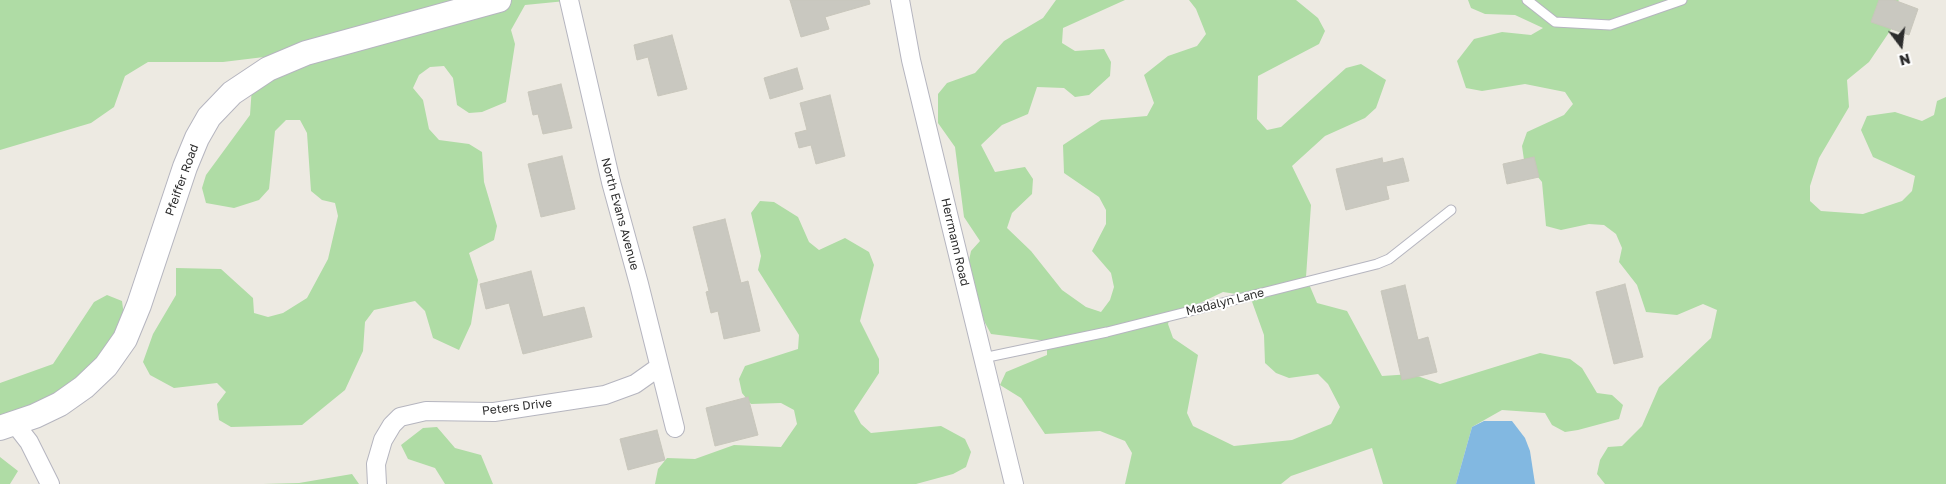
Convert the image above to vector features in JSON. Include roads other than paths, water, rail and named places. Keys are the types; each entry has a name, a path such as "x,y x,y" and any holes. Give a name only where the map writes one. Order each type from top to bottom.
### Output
{"street":[{"name":"Pfeiffer Road","path":"7,426 60,404 84,387 106,366 125,339 139,305 185,167 197,138 209,118 232,93 268,69 306,52 499,0"},
{"name":"North Evans Avenue","path":"569,0 608,172 639,284 675,428"},
{"name":"Herrmann Road","path":"900,0 911,60 1014,484"},
{"name":"Peters Drive","path":"377,484 376,464 382,444 392,425 400,417 416,411 494,412 605,395 635,384 659,366"},
{"path":"7,426 30,442 50,484"}],"lane":[{"path":"1527,0 1555,22 1610,25 1682,0"},
{"name":"Madalyn Lane","path":"983,358 1107,332 1377,264 1389,259 1451,210"}],"water":[{"path":"1484,421 1512,421 1525,438 1530,451 1535,484 1456,484 1472,427"}]}
